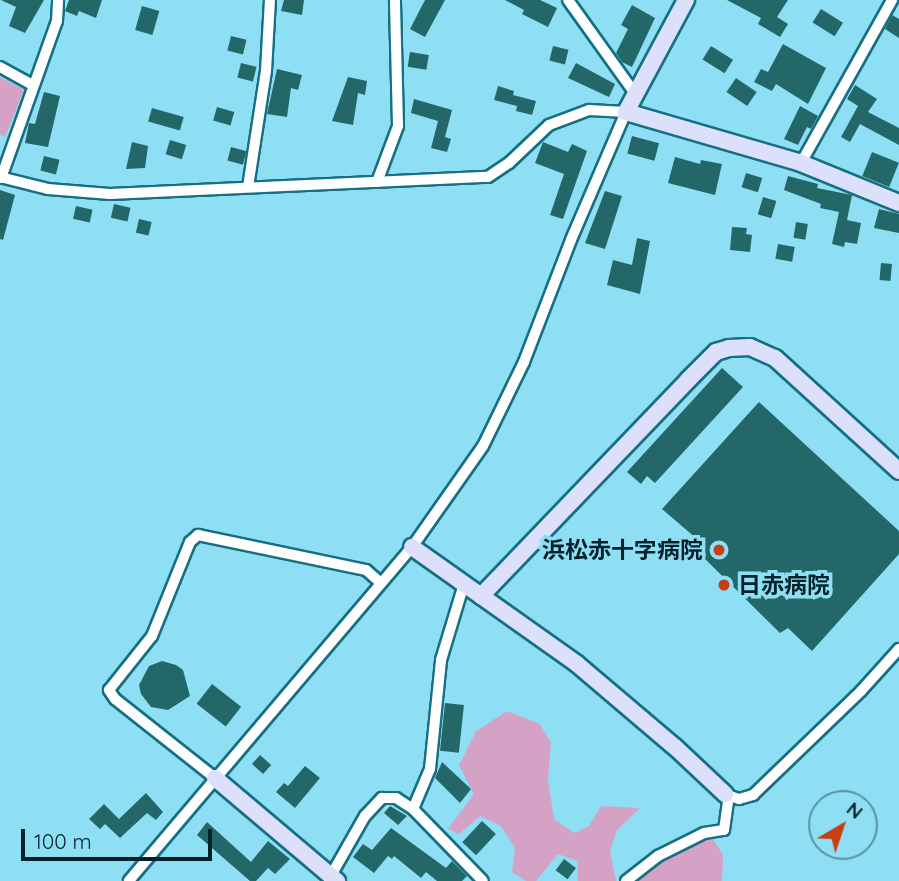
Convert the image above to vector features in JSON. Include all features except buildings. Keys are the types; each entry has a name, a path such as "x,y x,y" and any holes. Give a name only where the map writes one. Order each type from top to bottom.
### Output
{"street":[{"path":"58,0 57,21 1,177 48,189 110,194 488,177 509,163 549,125 589,110 626,113 801,163 899,203"},
{"path":"248,187 266,71 270,0"},
{"path":"377,182 398,126 395,0"},
{"path":"568,0 636,95"},
{"path":"129,881 412,547 483,446 505,405 626,113 686,0"},
{"path":"801,163 892,0"},
{"path":"0,67 33,85"},
{"path":"481,596 688,380 716,352 729,348 750,347 775,358 899,471"},
{"path":"381,583 366,570 198,535 190,542 152,636 110,690 115,699 215,778 331,879 376,802 383,797 396,798 414,808 483,881"},
{"path":"412,547 577,664 727,795 739,799 753,795 862,691 899,649"},
{"path":"414,808 430,769 442,660 464,584"},
{"path":"626,881 658,856 704,833 724,830 727,795"}],"shaded area":[{"path":"0,77 24,90 5,137 0,134"},
{"path":"507,711 540,724 551,743 548,780 554,819 574,833 589,826 601,806 640,808 617,830 610,851 616,881 578,881 577,861 558,854 536,881 526,881 512,872 515,848 501,826 480,816 459,834 448,829 474,794 459,765 476,731"},
{"path":"710,834 723,855 722,881 630,881 645,861 670,841"}],"place":[{"name":"浜松赤十字病院","path":"719,550"},
{"name":"日赤病院","path":"724,585"}]}
